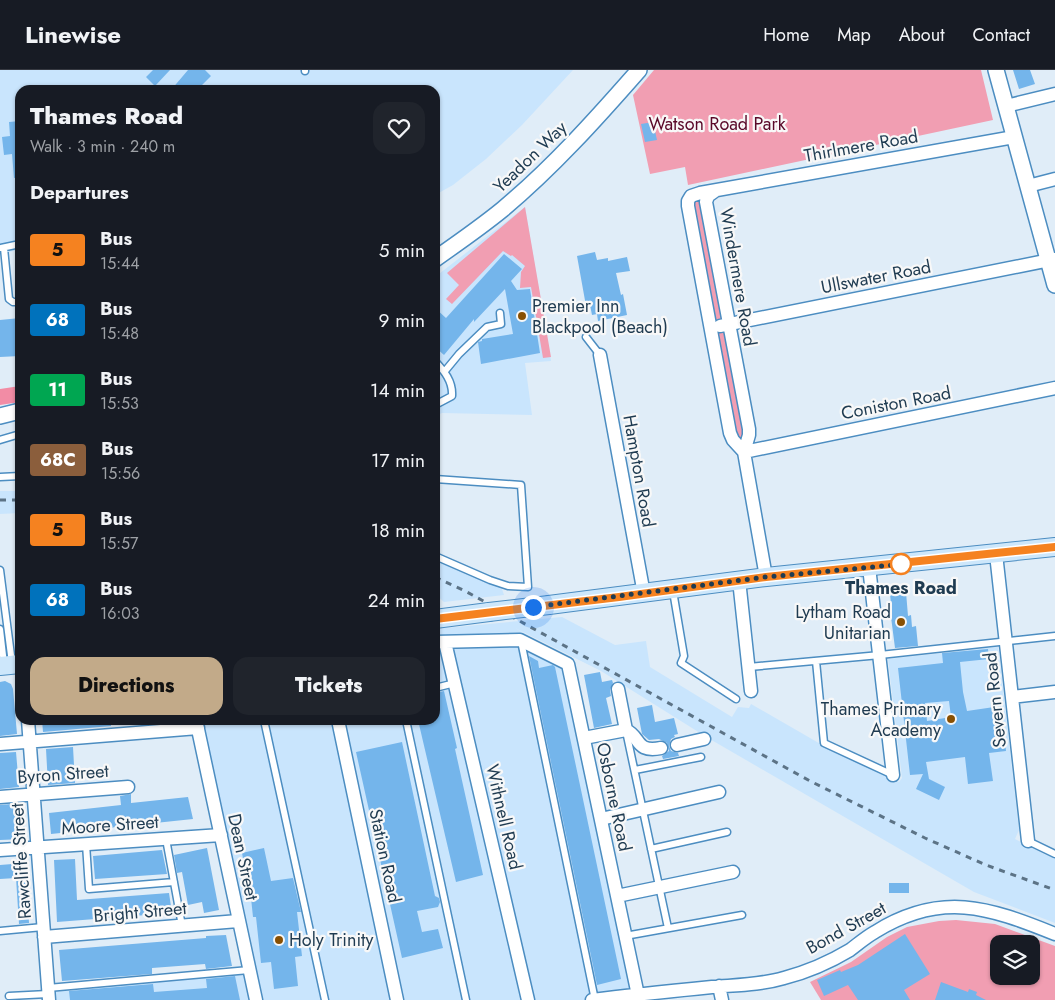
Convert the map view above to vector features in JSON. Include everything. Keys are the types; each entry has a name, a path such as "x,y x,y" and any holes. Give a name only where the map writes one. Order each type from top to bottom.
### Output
{"main road":[{"path":"440,618 644,594 739,580 1055,547"}],"street":[{"name":"Yeadon Way","path":"440,255 502,209 539,175 576,140 639,70"},
{"path":"996,70 1028,186 1051,260 1055,285"},
{"path":"1006,106 1055,94"},
{"name":"Thirlmere Road","path":"715,191 1014,137"},
{"path":"1028,186 1055,179"},
{"name":"Windermere Road","path":"715,191 708,196 706,202 749,435 744,452 766,577"},
{"name":"Windermere Road","path":"715,191 694,194 688,201 730,433 733,440 744,452"},
{"name":"Ullswater Road","path":"710,328 1051,260"},
{"name":"Hampton Road","path":"600,355 644,594"},
{"name":"Coniston Road","path":"744,452 1055,388"},
{"path":"0,416 15,412"},
{"name":"Severn Road","path":"996,554 1028,842"},
{"path":"869,567 893,775"},
{"path":"739,580 751,691"},
{"path":"440,642 515,640"},
{"name":"Osborne Road","path":"515,640 568,664 638,997"},
{"name":"Withnell Road","path":"440,642 455,684 528,1000"},
{"path":"618,689 626,730"},
{"path":"1012,697 1055,692"},
{"name":"Rawcliffe Street","path":"28,725 48,994"},
{"path":"0,744 188,725"},
{"name":"Dean Street","path":"197,725 256,1000"},
{"name":"Station Road","path":"339,725 397,1000"},
{"path":"584,738 626,730 630,732 642,747 649,749 661,748"},
{"path":"677,745 704,739"},
{"name":"Byron Street","path":"0,797 128,787"},
{"path":"601,819 719,792"},
{"name":"Moore Street","path":"0,850 221,835"},
{"path":"617,896 732,872"},
{"name":"Bond Street","path":"593,1000 638,997 766,982 801,973 850,950 874,932 900,918 936,908 952,906 987,910 1009,916 1055,934"},
{"name":"Bright Street","path":"43,932 182,926 238,921"},
{"path":"719,986 722,1000"}],"lane":[{"path":"15,245 2,248 9,299 15,302"},
{"path":"444,371 487,327 501,324 500,313"},
{"path":"586,337 600,355"},
{"path":"440,367 451,384 452,396 440,402"},
{"path":"0,440 15,436"},
{"path":"0,477 15,476"},
{"path":"440,479 521,485 528,586 508,586 440,558"},
{"path":"0,570 9,665"},
{"path":"673,590 684,656 681,663 736,699"},
{"path":"0,629 9,665"},
{"path":"749,667 1055,636"},
{"path":"515,640 593,1000"},
{"path":"816,661 824,743 893,775"},
{"path":"440,687 455,684"},
{"path":"265,725 325,1000"},
{"path":"407,725 466,1000"},
{"path":"626,730 668,928"},
{"path":"635,770 701,757"},
{"path":"652,849 727,832"},
{"path":"166,839 182,926"},
{"path":"1028,842 1055,854"},
{"path":"86,844 90,889 174,882"},
{"path":"625,936 742,915"},
{"path":"0,931 43,932"},
{"path":"9,996 48,994 249,970"}],"shaded area":[{"path":"0,70 573,70 522,125 486,159 453,185 440,192 440,85 15,85 15,250 0,255"},
{"path":"525,207 551,361 525,363 532,415 440,414 440,273"},
{"path":"15,387 15,403 0,405 0,389"},
{"path":"0,491 15,491 15,513 0,514"},
{"path":"440,562 501,586 504,595 444,602 440,598"},
{"path":"562,617 615,645 646,641 650,667 732,717 738,707 749,708 751,704 817,742 899,782 902,778 888,659 998,647 1019,830 1015,839 1046,855 1055,856 1055,923 974,892 708,738 601,671 515,628 571,660 639,1000 53,1000 53,990 244,974 199,725 440,725 440,629"}],"green space":[{"name":"Watson Road Park","path":"654,70 981,70 993,120 688,185 685,167 650,174 633,95"},
{"path":"711,193 749,435 735,443 689,198"},
{"path":"525,207 551,357 543,358 531,287 520,288 521,272 525,266 512,255 503,251 452,304 446,299 459,285 447,273"},
{"path":"956,920 995,924 1025,935 990,935 990,985 1040,985 1040,940 1055,946 1055,1000 821,1000 810,982 851,962 887,937 907,927"}],"building":[{"path":"153,70 170,70 156,85 146,77"},
{"path":"188,70 205,70 211,76 202,85 175,85"},
{"path":"1013,70 1030,70 1035,84 1019,89"},
{"path":"15,121 14,178 12,154 4,155 2,137 10,136 9,122"},
{"path":"653,122 657,140 645,142 641,124"},
{"path":"595,252 597,260 608,258 608,261 627,257 630,271 616,273 627,315 598,321 597,314 592,315 590,305 586,306 577,256"},
{"name":"Premier Inn Blackpool (Beach)","path":"504,254 522,269 511,281 517,290 530,289 540,353 481,364 478,342 482,341 482,339 513,334 505,289 474,322 474,319 444,355 440,351 440,313 446,318"},
{"path":"15,318 15,356 0,357 0,320"},
{"name":"Lytham Road Unitarian","path":"906,592 908,616 911,615 912,627 916,626 918,646 895,648 890,593"},
{"path":"988,649 989,659 960,662 963,692 967,711 1001,706 1006,751 989,753 993,781 968,784 965,757 926,762 929,779 945,787 939,800 916,789 923,774 910,775 898,668 943,663 942,653","holes":["949,701 951,717 927,721 925,703"]},
{"path":"529,656 538,661 539,668 553,665 555,667 621,979 597,985"},
{"path":"600,672 602,682 612,680 613,683 610,690 611,696 606,698 612,724 594,728 584,675"},
{"path":"5,681 11,684 13,689 17,734 0,736 0,682"},
{"path":"444,691 483,875 456,882 419,725 440,725 440,692"},
{"path":"652,705 655,722 674,718 678,734 674,735 675,737 671,739 669,746 671,751 678,753 679,756 663,759 662,756 669,751 667,743 659,739 649,740 642,734 637,708"},
{"path":"42,725 111,725 111,726 43,732"},
{"path":"402,742 435,896 439,898 440,902 438,907 417,911 422,932 438,929 443,948 402,958 356,752"},
{"path":"73,747 75,783 48,785 46,749"},
{"path":"16,752 19,787 0,789 0,753"},
{"path":"131,794 131,803 188,797 193,819 51,834 49,813 121,805 120,796"},
{"path":"23,803 25,839 0,840 0,805"},
{"path":"207,848 219,910 204,913 202,902 188,905 182,872 177,873 174,855"},
{"path":"264,848 271,881 293,878 301,912 297,912 302,956 295,957 298,986 274,989 271,962 261,963 256,917 253,917 249,879 247,879 242,853"},
{"path":"162,850 167,874 95,879 93,856"},
{"path":"75,859 77,900 169,893 172,913 57,922 54,860"},
{"path":"25,863 29,923 19,924 16,878 0,879 0,865"},
{"path":"889,883 909,883 909,893 889,893"},
{"path":"905,934 930,974 904,990 910,1000 858,1000 848,985 824,996 817,980 858,965"},
{"path":"226,935 232,966 206,969 205,964 152,968 152,974 62,981 59,950"},
{"path":"235,976 240,1000 70,1000 69,991 153,984 154,992 207,988 206,979"},
{"path":"941,982 968,992 969,989 977,992 976,995 986,1000 935,1000"}],"railway":[{"path":"0,500 15,500"},
{"path":"440,579 467,592 810,781 925,838 986,865 1055,890"}],"bus line":[{"name":"5","path":"440,618 619,597 739,580 985,556 1055,547"}],"place":[{"name":"Premier Inn Blackpool (Beach)","path":"522,316"},
{"name":"Thames Road","path":"901,564"},
{"name":"Lytham Road Unitarian","path":"901,622"},
{"name":"Thames Primary Academy","path":"951,719"},
{"name":"Holy Trinity","path":"279,940"}],"route":[{"path":"533,607 739,580 904,564 901,564"}]}
